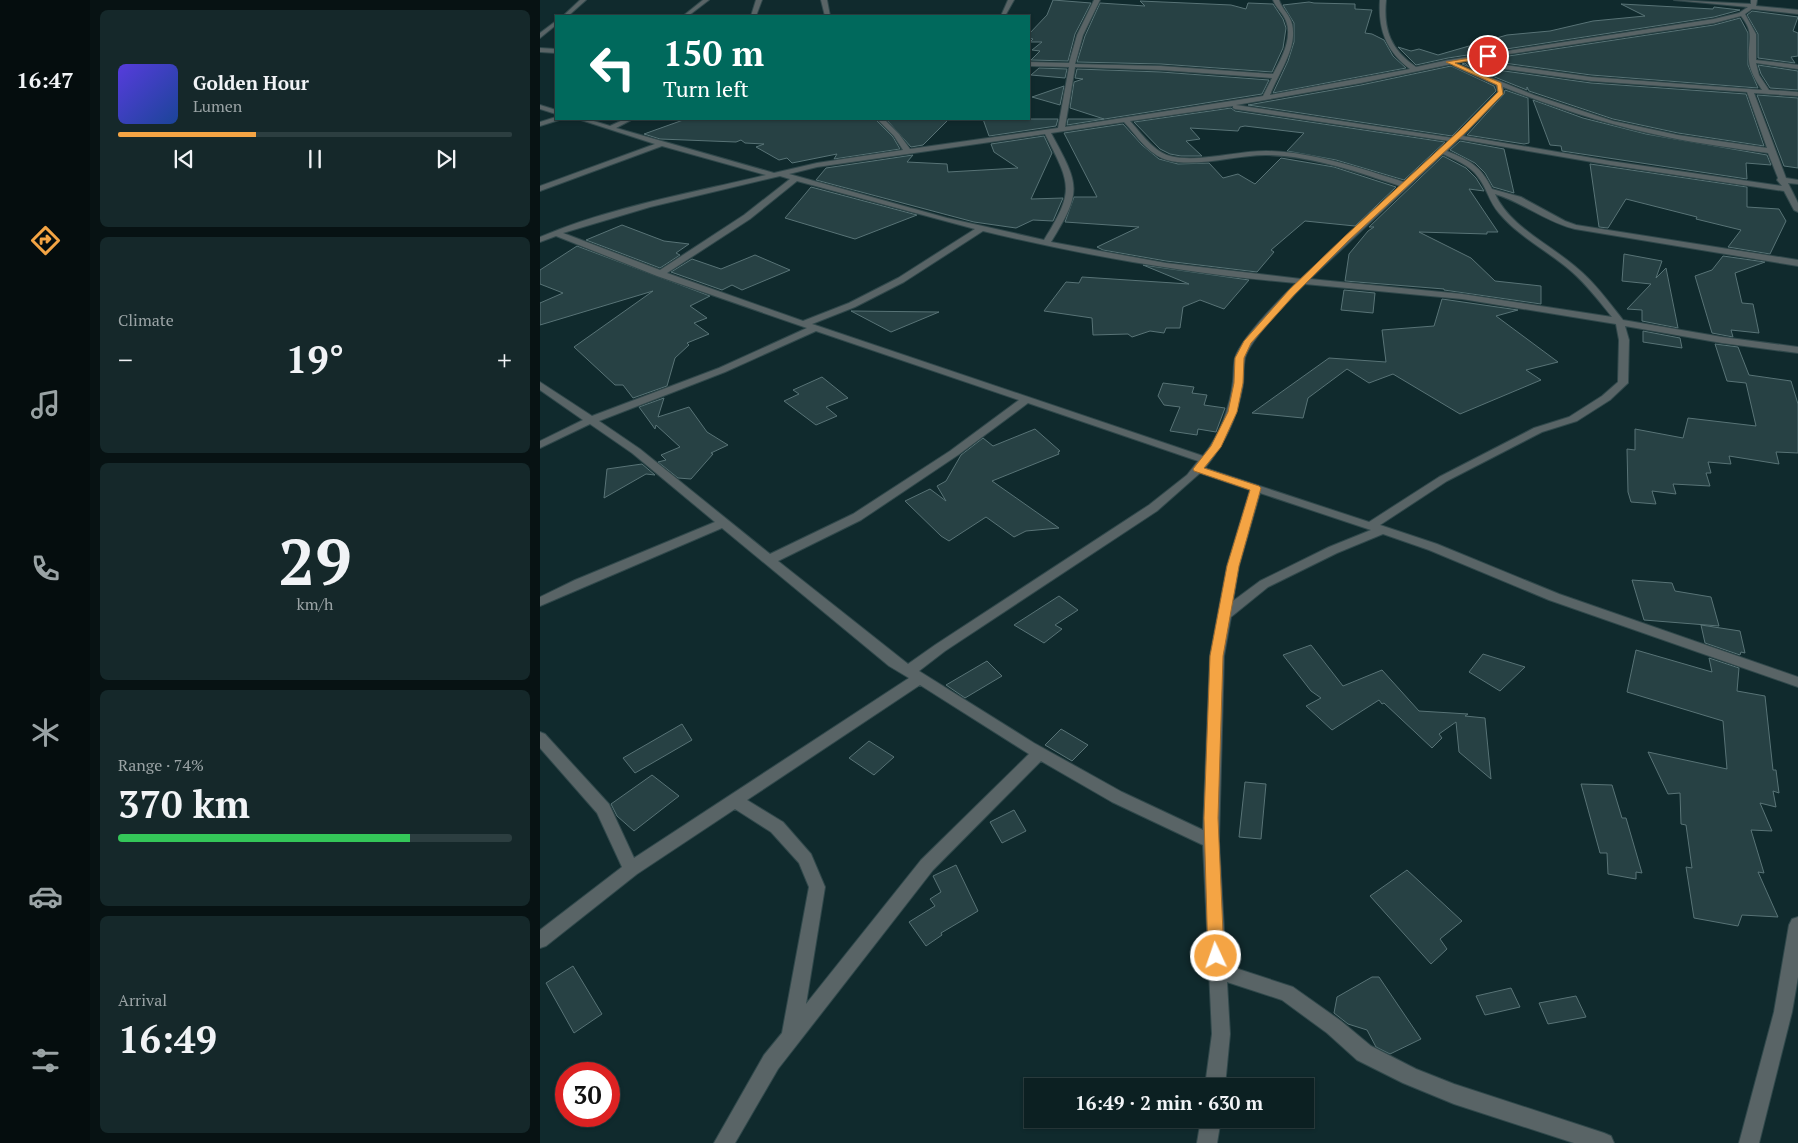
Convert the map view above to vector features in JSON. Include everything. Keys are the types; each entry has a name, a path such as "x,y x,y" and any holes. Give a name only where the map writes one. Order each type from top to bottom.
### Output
{"street":[{"path":"565,15 583,0"},
{"path":"686,15 706,0"},
{"path":"753,15 760,0"},
{"path":"824,0 828,15"},
{"path":"1004,15 1011,0"},
{"path":"1061,131 1072,66 1080,35 1097,0"},
{"path":"1266,98 1290,38 1288,19 1278,7 1276,0"},
{"path":"1383,0 1381,14 1388,42 1397,56 1414,69"},
{"path":"1677,0 1752,4 1798,12"},
{"path":"546,236 648,205 817,165 1061,131 1222,106 1448,62 1667,29 1742,14 1752,4"},
{"path":"1742,14 1752,27 1755,38 1752,61 1755,72 1767,92"},
{"path":"540,36 555,24"},
{"path":"540,50 555,51"},
{"path":"1458,61 1532,73 1798,94"},
{"path":"1752,61 1798,67"},
{"path":"1448,62 1499,84 1572,110 1630,127 1665,135 1770,150"},
{"path":"1030,64 1188,70 1275,76"},
{"path":"540,940 630,869 734,800 914,674 940,648 1153,508 1202,465 1216,447 1232,412 1238,383 1240,358 1247,342 1304,280 1442,151 1483,109 1496,99 1501,92 1499,84"},
{"path":"1750,91 1781,180 1798,210"},
{"path":"1222,106 1455,138 1785,189"},
{"path":"540,107 555,112"},
{"path":"540,124 555,120"},
{"path":"585,120 662,144 796,178 927,216 1110,256 1224,273 1495,301 1734,343 1798,350"},
{"path":"612,127 628,120"},
{"path":"881,120 897,135 907,151"},
{"path":"1126,121 1161,155 1170,158 1185,159 1248,153 1274,154 1310,159 1406,185"},
{"path":"1047,242 1068,206 1072,188 1068,172 1048,132"},
{"path":"540,189 662,144"},
{"path":"1371,526 1444,479 1538,430 1573,419 1606,398 1623,383 1624,340 1620,322 1592,286 1502,212 1488,190 1482,176 1474,168 1442,151"},
{"path":"660,274 747,217 796,178"},
{"path":"1781,180 1798,182"},
{"path":"1488,190 1518,199 1575,228 1798,263"},
{"path":"803,324 852,305 901,280 983,228"},
{"path":"546,236 1027,399 1202,465 1256,488 1433,547 1554,597 1798,682"},
{"path":"540,445 591,420 722,370 816,328"},
{"path":"540,385 636,451 894,662 1040,752 1118,797 1212,841"},
{"path":"769,560 857,517 954,453 1027,399"},
{"path":"1216,1078 1221,1034 1212,841 1217,656 1233,566 1256,488"},
{"path":"540,602 579,583 725,522"},
{"path":"1224,615 1264,584 1333,550 1383,530"},
{"path":"540,738 603,809 630,869"},
{"path":"724,1143 771,1062 927,865 1040,752"},
{"path":"734,800 777,827 805,859 817,886 791,1037"},
{"path":"1749,1143 1783,1012 1798,925"},
{"path":"1217,970 1287,993 1334,1027 1364,1053 1410,1076 1454,1094 1604,1143"},
{"path":"1207,1143 1210,1128"}],"building":[{"path":"1053,0 1091,3 1075,34 1068,61 1031,60 1040,51 1032,50 1042,42 1030,42 1033,39 1030,38 1030,33 1047,15"},
{"path":"1140,1 1231,5 1246,9 1248,3 1273,4 1283,19 1286,28 1283,48 1272,72 1161,64 1077,62 1085,36 1100,3 1145,6"},
{"path":"1309,2 1355,4 1355,9 1372,10 1365,33 1384,40 1393,56 1406,68 1273,93 1288,61 1294,42 1294,23 1283,5"},
{"path":"1621,4 1713,9 1714,7 1740,10 1714,17 1448,58 1416,65 1398,47 1411,51 1419,49 1438,55 1507,35 1550,31 1593,21 1645,16"},
{"path":"1752,11 1798,17 1793,31 1798,33 1798,56 1791,57 1795,63 1758,58 1758,34 1747,15"},
{"path":"1740,18 1748,33 1748,65 1758,88 1591,75 1482,60 1714,25"},
{"path":"1465,63 1468,66 1591,83 1746,94 1764,146 1678,133 1613,119 1529,91 1527,87 1527,90 1462,64"},
{"path":"1758,65 1798,71 1798,90 1770,88 1761,74"},
{"path":"1451,66 1494,86 1496,91 1452,136 1248,105 1361,85"},
{"path":"1039,68 1067,69 1065,78 1031,75"},
{"path":"1077,69 1161,72 1269,80 1262,94 1067,125 1068,119 1104,119 1070,108 1074,82 1083,79 1075,78"},
{"path":"1064,86 1060,105 1032,97"},
{"path":"1505,90 1528,98 1529,143 1524,144 1467,135 1504,94"},
{"path":"1757,95 1798,98 1798,168 1784,166"},
{"path":"1533,100 1583,118 1646,134 1767,155 1771,165 1746,163 1747,179 1562,151 1561,146 1550,145"},
{"path":"1231,108 1235,111 1445,142 1404,180 1336,160 1287,151 1304,133 1245,126 1240,127 1238,131 1190,128 1200,139 1186,141 1202,156 1181,156 1170,154 1160,149 1134,122"},
{"path":"1058,119 1056,126 989,136 983,120"},
{"path":"683,120 876,120 893,137 900,149 834,159 837,154 792,163 787,158 779,160 756,147 764,144 745,143 741,140 736,142 660,139 644,134"},
{"path":"887,120 948,120 923,145 911,147"},
{"path":"1123,124 1142,145 1159,159 1178,164 1209,163 1223,178 1238,174 1255,184 1281,158 1334,167 1396,187 1355,226 1305,221 1271,250 1274,252 1257,272 1166,261 1103,250 1097,247 1139,227 1065,222 1074,197 1097,197 1064,133"},
{"path":"1044,136 1052,153 1031,199 1063,198 1053,221 1033,220 1016,228 974,222 816,180 826,168 913,155 907,162 947,164 948,172 1018,168 994,152 991,144"},
{"path":"1460,141 1504,149 1514,193 1493,187 1485,173 1475,163 1450,150"},
{"path":"1443,156 1466,168 1476,178 1484,191 1469,189 1498,232 1487,232 1487,234 1419,232 1471,258 1495,281 1541,286 1541,304 1444,289 1345,281 1349,254 1368,231 1374,227 1369,227"},
{"path":"1590,164 1747,187 1747,207 1779,209 1786,221 1770,254 1728,247 1741,230 1626,199 1608,228 1599,227"},
{"path":"811,187 917,215 855,239 785,218"},
{"path":"622,225 664,241 689,244 676,253 680,255 660,268 586,240"},
{"path":"577,246 710,296 690,306 707,318 694,323 709,334 687,343 689,345 675,358 667,386 633,398 623,385 615,385 574,347 653,291 540,325 540,303 563,293 540,284 540,270"},
{"path":"1624,254 1662,261 1656,278 1666,268 1678,328 1642,321 1642,310 1627,309 1651,284 1622,281"},
{"path":"755,255 790,270 742,290 732,285 722,290 671,272 692,259 721,269"},
{"path":"1723,256 1765,262 1735,273 1742,303 1753,304 1759,333 1731,330 1733,337 1712,333 1695,276 1712,270"},
{"path":"1143,265 1249,280 1224,309 1200,300 1183,307 1180,328 1166,328 1164,333 1150,331 1132,337 1128,334 1093,335 1092,318 1044,311 1066,282 1079,283 1082,277 1189,284"},
{"path":"1344,290 1375,293 1373,313 1341,310"},
{"path":"1442,299 1518,310 1496,316 1558,362 1526,370 1541,380 1460,414 1393,374 1369,383 1347,369 1308,398 1303,418 1252,413 1329,358 1386,362 1382,330 1434,326"},
{"path":"851,311 939,312 891,332"},
{"path":"1643,331 1680,338 1682,348 1643,342"},
{"path":"1715,344 1738,347 1749,375 1791,381 1798,404 1798,453 1776,452 1779,464 1729,456 1731,464 1708,462 1711,473 1706,473 1710,486 1673,484 1676,494 1652,491 1656,504 1631,502 1628,492 1627,449 1635,450 1635,429 1683,438 1688,418 1756,426 1746,383 1727,381"},
{"path":"822,377 848,398 826,407 837,416 816,425 784,401 799,394 793,390"},
{"path":"1163,383 1194,387 1192,393 1207,395 1204,405 1225,408 1216,432 1198,429 1197,435 1170,431 1180,407 1164,405 1158,396"},
{"path":"664,398 658,417 689,407 707,432 728,445 711,453 713,454 691,479 678,478 658,462 666,460 661,455 680,447 656,425 655,429 639,407"},
{"path":"1035,429 1060,451 1058,452 1059,454 992,481 1059,528 1026,531 1014,537 986,517 949,541 941,536 905,501 930,489 946,501 937,486 946,481 961,455 983,438 993,446"},
{"path":"642,464 655,475 646,474 604,498 607,469"},
{"path":"1632,580 1672,583 1675,591 1711,597 1719,626 1644,620"},
{"path":"1059,596 1078,610 1055,625 1062,629 1044,643 1014,625"},
{"path":"1701,625 1740,631 1745,653 1741,652 1740,655 1705,643"},
{"path":"1311,645 1343,686 1382,670 1419,711 1468,714 1465,716 1485,718 1491,779 1459,752 1456,722 1439,734 1442,738 1432,748 1379,700 1332,730 1306,706 1321,698 1311,691 1283,655"},
{"path":"1636,650 1712,672 1709,658 1739,668 1737,691 1765,696 1773,770 1776,770 1779,793 1773,791 1776,807 1760,803 1772,831 1751,830 1764,873 1758,872 1778,917 1742,915 1738,926 1694,918 1686,867 1692,868 1686,825 1681,824 1680,793 1668,794 1648,752 1727,769 1723,721 1627,692"},
{"path":"1483,654 1525,667 1500,691 1469,672"},
{"path":"987,661 1002,676 965,698 946,685"},
{"path":"682,724 692,740 635,773 623,758"},
{"path":"1061,729 1088,745 1072,761 1045,745"},
{"path":"869,741 894,757 874,775 849,758"},
{"path":"652,775 679,796 634,831 617,816 611,804"},
{"path":"1245,782 1266,784 1261,839 1239,837"},
{"path":"1581,784 1612,785 1622,818 1626,818 1642,873 1636,872 1636,879 1608,874 1607,853 1600,853"},
{"path":"1014,810 1026,831 1002,843 990,822"},
{"path":"956,865 978,911 941,933 942,935 926,946 909,922 935,906 930,899 941,892 933,876"},
{"path":"1407,870 1462,921 1440,939 1447,949 1431,964 1370,896"},
{"path":"573,966 602,1014 574,1033 546,983"},
{"path":"1372,977 1379,977 1421,1039 1390,1054 1376,1047 1367,1030 1348,1024 1334,1013 1337,997"},
{"path":"1511,988 1520,1007 1485,1015 1476,996"},
{"path":"1576,996 1586,1017 1548,1024 1539,1003"}],"route":[{"path":"1216,956 1211,818 1217,656 1233,566 1256,488 1198,469 1216,447 1232,412 1238,383 1240,358 1247,342 1292,292 1345,240 1464,131 1483,109 1496,99 1501,92 1499,84 1448,62 1488,56"}]}
